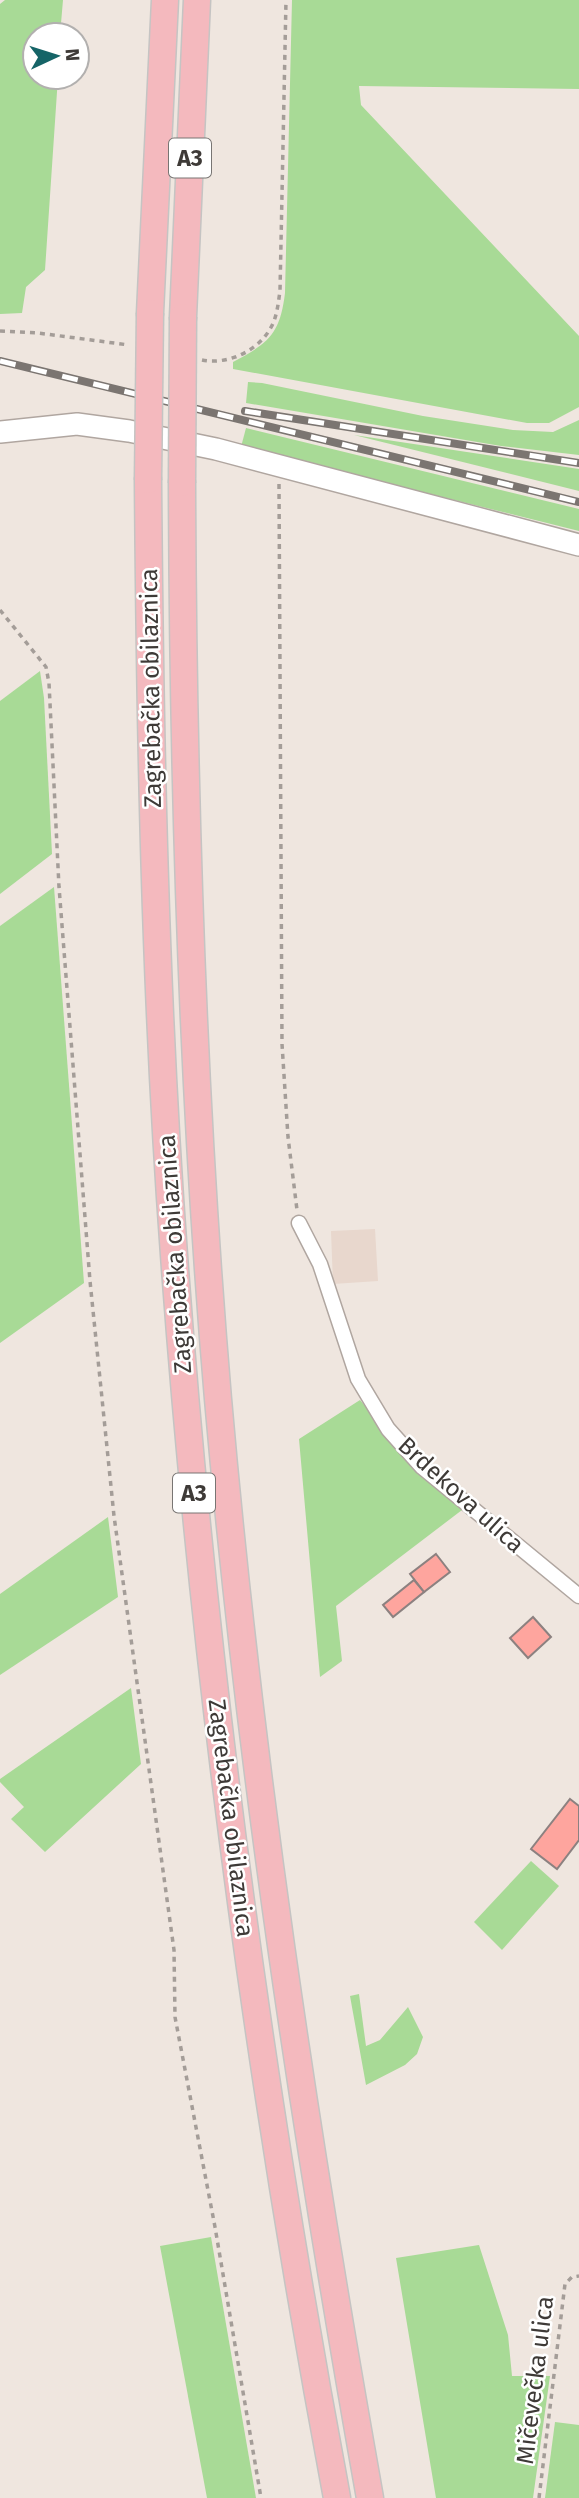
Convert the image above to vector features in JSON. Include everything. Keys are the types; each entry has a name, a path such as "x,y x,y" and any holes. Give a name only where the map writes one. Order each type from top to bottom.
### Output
{"highway":[{"name":"Zagrebačka obilaznica","path":"165,0 150,313 148,480 156,941 172,1224 185,1401 217,1709 252,1984 292,2249 337,2498"},
{"name":"Zagrebačka obilaznica","path":"197,0 183,317 183,635 191,951 206,1231 219,1411 249,1703 284,1979 370,2498"}],"street":[{"path":"0,432 59,425 94,426 216,449 579,545"},
{"name":"Brdekova ulica","path":"299,1223 320,1264 358,1379 388,1429 422,1467 579,1596"}],"path":[{"path":"193,359 219,362 233,359 259,342 270,331 276,315 280,291 286,0"},
{"path":"0,331 130,345"},
{"path":"279,467 282,1044 288,1137 299,1223"},
{"path":"0,610 46,667 50,683 59,887 89,1281 114,1516 174,1950 175,2017 217,2239 261,2498"},
{"name":"Mičevečka ulica","path":"539,2498 565,2284 572,2277 579,2276"}],"shaded area":[{"path":"375,1229 378,1281 333,1284 331,1231"}],"green space":[{"path":"5,0 63,0 61,21 21,21 21,91 57,91 45,270 26,287 22,313 0,314 0,4"},
{"path":"292,0 579,0 579,89 359,86 361,105 579,336 579,407 549,423 527,423 233,369 233,362 256,349 271,336 283,307"},
{"path":"248,382 423,416 513,430 553,432 579,420 579,455 501,446 246,403"},
{"path":"246,428 579,509 579,531 241,447"},
{"path":"354,435 579,469 579,491"},
{"path":"40,671 44,698 52,854 0,894 0,701"},
{"path":"54,887 84,1283 0,1343 0,926"},
{"path":"360,1400 424,1476 462,1510 336,1606 342,1661 320,1677 299,1439"},
{"path":"108,1517 118,1597 0,1675 0,1594"},
{"path":"131,1688 141,1764 45,1852 11,1819 24,1807 0,1779"},
{"path":"531,1861 559,1886 502,1950 474,1922"},
{"path":"359,1994 366,2046 380,2040 408,2007 423,2037 417,2054 405,2065 366,2085 350,1996"},
{"path":"211,2237 256,2498 207,2498 160,2246"},
{"path":"479,2245 508,2335 512,2376 550,2376 533,2498 436,2498 396,2258"},
{"path":"555,2422 579,2425 579,2498 545,2498"}],"building":[{"path":"436,1554 450,1572 424,1592 410,1574"},
{"path":"414,1580 424,1592 393,1617 383,1605"},
{"path":"533,1617 551,1637 528,1658 510,1638"},
{"path":"570,1799 579,1806 579,1840 557,1869 531,1849"}],"railway":[{"path":"0,361 579,502"},
{"path":"245,411 579,463"}]}
